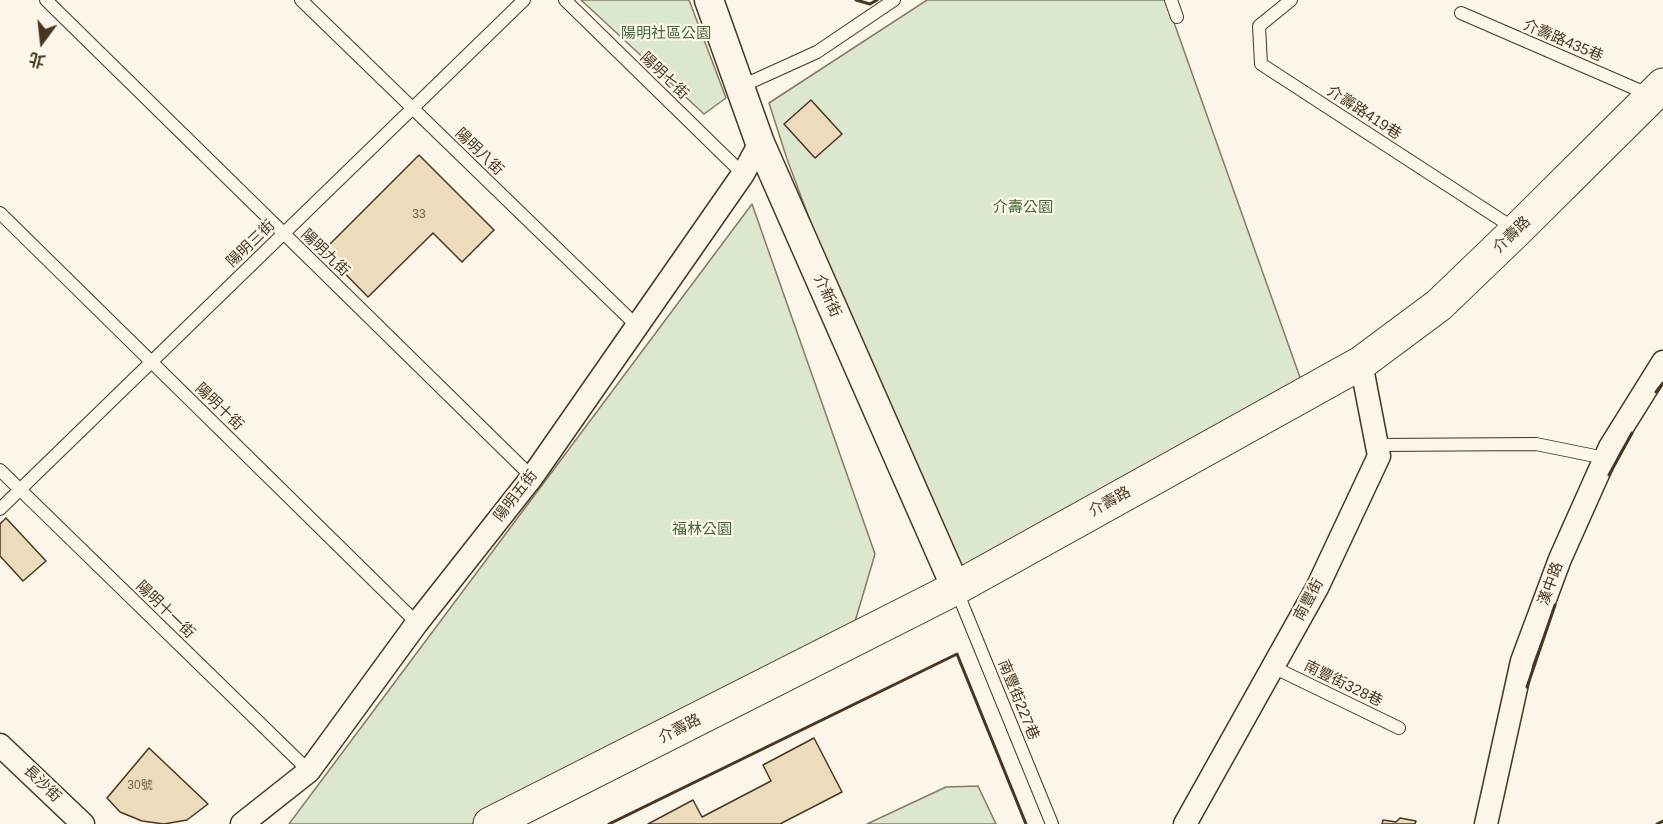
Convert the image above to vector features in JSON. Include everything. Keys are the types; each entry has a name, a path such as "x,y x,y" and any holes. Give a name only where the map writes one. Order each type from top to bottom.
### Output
{"main road":[{"name":"介壽路","path":"490,824 956,588 1360,363 1439,305 1658,91"}],"street":[{"name":"介新街","path":"709,0 760,143 956,588"},
{"name":"陽明五街","path":"242,824 309,771 417,623 532,477 743,174 760,143"},
{"name":"漢中路","path":"1486,824 1522,661 1560,559 1610,447 1663,362"},
{"name":"南豐街","path":"1185,824 1317,588 1379,456 1360,363"},
{"name":"長沙街","path":"0,744 83,824"}],"lane":[{"name":"陽明九街","path":"46,0 532,477"},
{"name":"陽明八街","path":"301,0 636,325"},
{"name":"陽明三街","path":"0,509 524,0"},
{"name":"陽明七街","path":"565,0 743,174"},
{"path":"739,82 753,81 817,52 894,0"},
{"path":"1171,0 1177,16"},
{"name":"介壽路419巷","path":"1291,0 1259,26 1261,64 1517,230"},
{"name":"介壽路435巷","path":"1461,13 1658,91"},
{"name":"陽明十街","path":"0,213 417,623"},
{"path":"1377,445 1536,444 1605,458"},
{"name":"陽明十一街","path":"0,470 309,771"},
{"name":"南豐街227巷","path":"956,588 1052,824"},
{"name":"南豐街328巷","path":"1273,667 1399,728"}],"green space":[{"name":"陽明社區公園","path":"581,0 689,0 726,98 704,114"},
{"name":"介壽公園","path":"927,0 1166,0 1302,383 945,582 787,159 769,103"},
{"name":"福林公園","path":"752,204 875,554 854,625 472,824 289,824"},
{"path":"978,786 996,824 867,824 946,787"}],"building":[{"path":"811,100 842,134 815,158 784,124"},
{"path":"419,155 494,230 462,262 433,233 368,297 323,251"},
{"path":"6,518 46,561 23,581 0,556 0,524"},
{"path":"814,738 842,792 780,824 648,824 693,800 702,817 771,781 763,765"},
{"path":"149,748 208,804 187,820 164,824 142,821 120,812 107,798"},
{"path":"1400,818 1416,821 1415,824 1382,824 1383,820 1396,822"}],"wall":[{"path":"856,0 870,4 877,0"},
{"path":"1656,392 1663,383"},
{"path":"1609,475 1632,433"},
{"path":"1527,687 1555,605"},
{"path":"609,824 957,654 1026,824"},
{"path":"1657,824 1663,821"}]}
